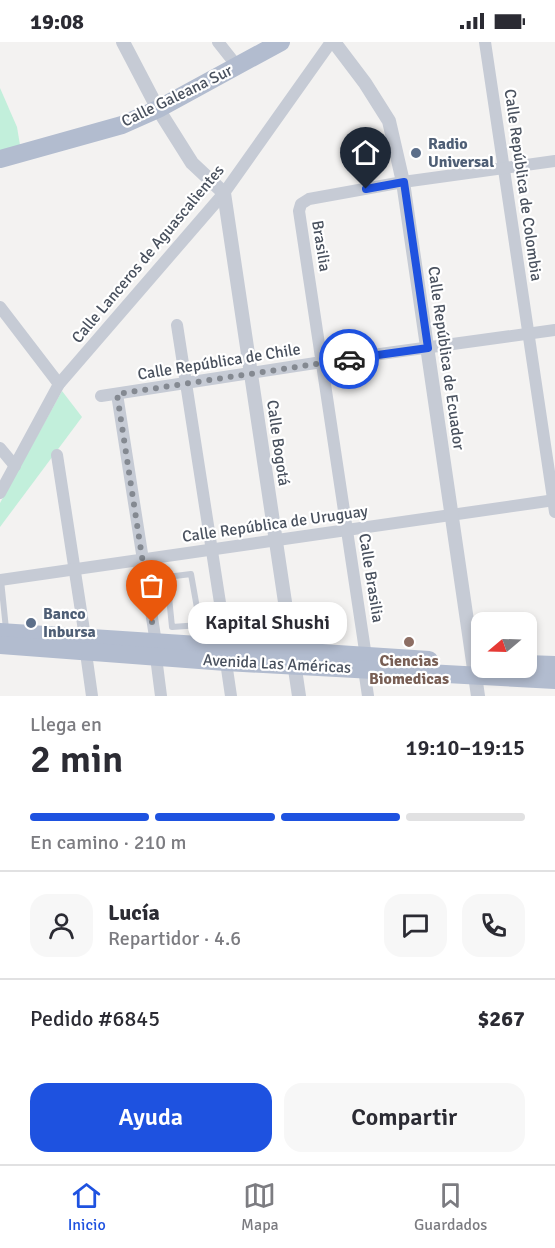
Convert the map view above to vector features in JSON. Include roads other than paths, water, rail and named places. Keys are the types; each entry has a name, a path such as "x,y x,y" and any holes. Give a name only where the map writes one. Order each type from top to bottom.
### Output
{"main road":[{"name":"Calle Galeana Sur","path":"0,159 122,125 158,109 281,42"},
{"name":"Avenida Las Américas","path":"156,650 187,635 227,655"},
{"name":"Avenida Las Américas","path":"2,637 227,655 471,667"},
{"path":"537,664 555,665"},
{"name":"Avenida Las Américas","path":"537,677 555,680"}],"street":[{"path":"123,42 158,109 192,163 224,193"},
{"path":"218,42 237,66"},
{"name":"Calle República de Ecuador","path":"332,42 365,83 389,121 404,182 471,631"},
{"name":"Calle Lanceros de Aguascalientes","path":"0,493 59,384 224,193 332,42"},
{"name":"Calle República de Colombia","path":"485,42 554,504"},
{"path":"404,182 555,161"},
{"name":"Brasilia","path":"322,362 299,211 301,204 309,199 404,182"},
{"name":"Calle Bogotá","path":"224,193 299,696"},
{"path":"0,307 59,384"},
{"path":"177,325 212,550 231,696"},
{"name":"Calle República de Chile","path":"101,396 251,375 322,362 555,330"},
{"name":"Calle Brasilia","path":"322,362 347,530 368,696"},
{"path":"117,394 161,696"},
{"path":"0,448 15,466"},
{"path":"57,455 92,696"},
{"name":"Calle República de Uruguay","path":"1,580 452,515 554,504"},
{"name":"Calle República de Ecuador","path":"477,678 478,696"}],"lane":[{"path":"191,574 200,625 187,635 172,627 167,577 191,574"},
{"path":"1,580 2,637"}],"place":[{"name":"Radio Universal","path":"416,153"},
{"name":"Kapital Shushi","path":"152,622"},
{"name":"Banco Inbursa","path":"31,623"},
{"name":"Ciencias Biomedicas","path":"409,642"}]}
